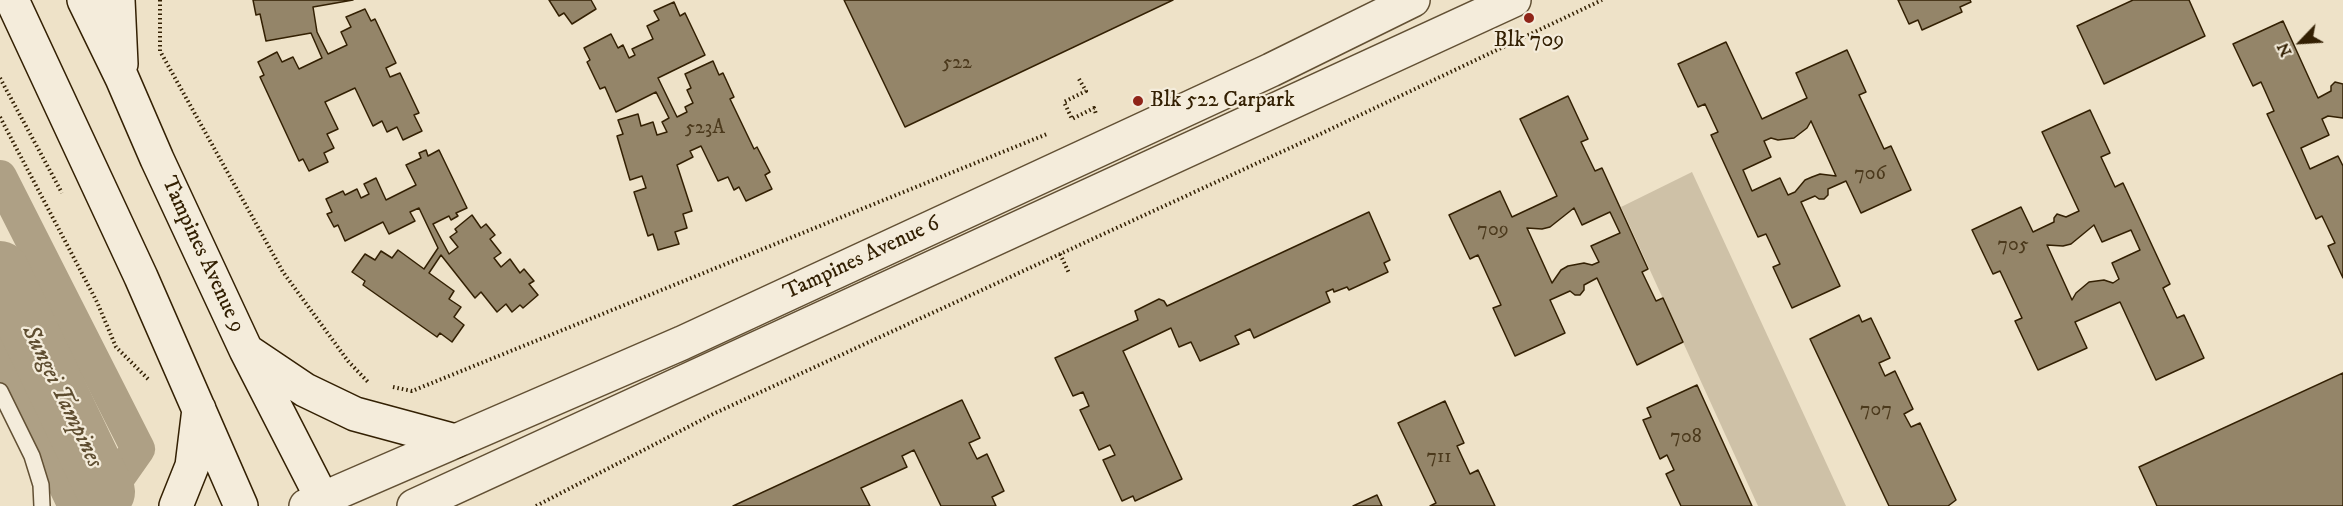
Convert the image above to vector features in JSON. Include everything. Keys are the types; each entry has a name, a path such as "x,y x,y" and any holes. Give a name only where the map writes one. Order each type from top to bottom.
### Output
{"street":[{"path":"12,0 199,407 241,506"},
{"name":"Tampines Avenue 9","path":"84,0 318,503"},
{"path":"118,0 122,78"},
{"name":"Tampines Avenue 6","path":"318,503 682,343 1271,70 1413,0"},
{"name":"Tampines Avenue 6","path":"414,506 1514,0"},
{"path":"246,350 305,390 355,414 455,441"},
{"path":"176,506 192,466 199,407"}],"lane":[{"path":"0,391 32,456 41,485 42,506"}],"path":[{"path":"160,0 160,51 283,272 348,361 368,382 379,384"},
{"path":"536,506 712,414 1316,136 1602,0"},
{"path":"0,78 62,193"},
{"path":"1074,123 1096,114 1094,108 1072,119 1064,102 1086,91 1079,79"},
{"path":"0,117 97,302 116,347 154,384"},
{"path":"390,386 412,391 1052,132"},
{"path":"1060,254 1069,273"}],"shaded area":[{"path":"1692,172 1846,506 1758,506 1621,207"}],"building":[{"path":"253,0 353,0 313,7 317,32 328,54 347,45 341,32 351,27 346,17 365,9 371,21 375,19 396,63 386,68 390,77 400,73 419,113 414,115 422,131 403,140 397,127 387,132 382,121 373,126 355,88 325,102 338,129 327,134 334,148 324,153 328,162 309,171 303,159 299,161 260,77 264,75 258,62 277,52 282,62 293,57 299,69 322,58 311,33 266,41 260,14 256,15"},
{"path":"549,0 591,0 596,9 572,24 564,13 559,16"},
{"path":"844,0 1173,0 905,127"},
{"path":"1898,0 1970,0 1971,2 1960,7 1962,12 1922,30 1918,20 1909,24"},
{"path":"2133,0 2189,0 2205,36 2104,84 2077,26"},
{"path":"674,2 680,16 685,13 705,55 658,78 677,117 687,112 685,107 693,103 687,90 691,88 685,74 713,61 719,75 723,73 734,97 730,99 754,149 757,147 770,172 765,175 772,189 746,201 739,187 734,190 728,177 718,181 701,146 690,151 693,157 677,165 692,211 683,214 687,228 675,232 679,244 658,250 653,234 648,236 634,192 646,188 642,176 630,180 617,136 623,134 618,120 638,114 641,126 653,122 657,135 667,132 662,122 669,118 656,92 616,112 605,87 600,89 587,62 590,60 584,48 611,34 618,48 623,45 629,58 635,55 632,49 653,39 647,26 659,20 654,11"},
{"path":"2283,21 2318,98 2331,91 2331,86 2335,82 2343,84 2343,118 2328,116 2322,119 2329,135 2301,148 2310,169 2338,156 2343,166 2343,278 2328,246 2335,243 2322,216 2316,219 2267,114 2274,111 2261,82 2253,86 2233,44"},
{"path":"1726,42 1762,119 1807,98 1796,73 1847,50 1866,92 1859,95 1884,149 1891,146 1911,190 1861,213 1846,181 1828,189 1828,195 1824,199 1815,196 1801,202 1840,286 1792,308 1773,267 1780,264 1766,234 1758,237 1711,135 1718,132 1705,104 1698,107 1678,64","holes":["1811,121 1836,176 1820,174 1812,177 1788,195 1780,178 1752,191 1743,170 1771,157 1764,141 1771,138 1778,140 1794,138 1807,128"]},
{"path":"1568,96 1588,139 1581,142 1595,171 1602,168 1648,269 1642,272 1656,301 1663,298 1683,342 1637,365 1597,278 1584,285 1584,290 1580,295 1575,295 1570,291 1550,300 1565,333 1515,356 1493,308 1501,305 1478,255 1470,259 1449,215 1500,191 1512,217 1557,196 1520,119","holes":["1574,208 1582,225 1610,212 1620,233 1591,246 1599,262 1592,265 1584,263 1568,266 1561,270 1552,283 1527,228 1550,227"]},
{"path":"2090,110 2110,153 2101,157 2115,187 2123,183 2170,284 2163,288 2177,318 2184,315 2204,358 2156,380 2120,302 2075,322 2087,348 2038,370 2015,321 2022,318 2000,271 1993,274 1972,230 2021,207 2033,232 2054,222 2057,214 2066,217 2079,211 2042,132","holes":["2094,225 2102,242 2131,230 2140,250 2112,263 2119,279 2113,283 2104,280 2089,282 2076,293 2072,300 2047,245 2071,244"]},
{"path":"426,150 428,156 439,150 467,208 456,213 458,216 451,220 449,216 433,224 449,254 458,247 450,237 457,232 455,229 472,215 481,228 486,224 495,235 490,239 501,253 494,258 501,267 510,259 520,273 524,269 534,281 529,284 538,295 523,308 520,305 512,312 506,304 497,312 481,292 475,298 441,255 429,273 454,291 449,299 461,307 454,317 464,325 452,342 440,333 437,337 363,285 365,281 352,272 365,254 375,260 381,251 392,258 398,250 424,269 438,248 419,208 410,212 415,221 389,234 383,222 345,241 338,225 334,227 327,214 332,212 326,199 343,191 345,195 357,189 361,198 369,194 364,184 376,178 386,200 416,185 406,165 421,158 419,153"},
{"path":"1369,212 1390,260 1384,263 1388,272 1349,290 1347,287 1334,292 1333,289 1326,292 1330,302 1254,338 1250,329 1235,336 1239,344 1200,361 1191,342 1179,347 1171,328 1123,351 1182,479 1135,501 1133,496 1122,501 1103,460 1115,455 1110,445 1099,450 1080,410 1089,406 1083,392 1073,396 1055,358 1138,320 1135,311 1159,299 1167,306"},
{"path":"1859,315 1862,322 1871,318 1890,358 1879,363 1885,376 1895,371 1913,409 1904,414 1911,427 1920,423 1956,500 1948,506 1889,506 1810,339"},
{"path":"2343,373 2343,506 2157,506 2139,467"},
{"path":"1697,385 1752,506 1681,506 1666,474 1674,470 1667,455 1660,459 1643,420 1651,417 1647,408"},
{"path":"962,400 980,438 969,443 977,459 987,454 1004,491 992,497 996,506 941,506 914,450 902,456 907,467 861,488 870,506 733,506"},
{"path":"1445,401 1464,443 1457,446 1470,474 1478,470 1495,506 1430,506 1436,503 1398,423"},
{"path":"1377,495 1382,506 1353,506"}],"waterway":[{"path":"0,177 138,449 98,506"},
{"name":"Sungei Tampines","path":"0,270 106,492"},
{"path":"0,348 75,506"}],"place":[{"name":"Blk 709","path":"1529,18"},
{"name":"Blk 522 Carpark","path":"1138,101"}]}
